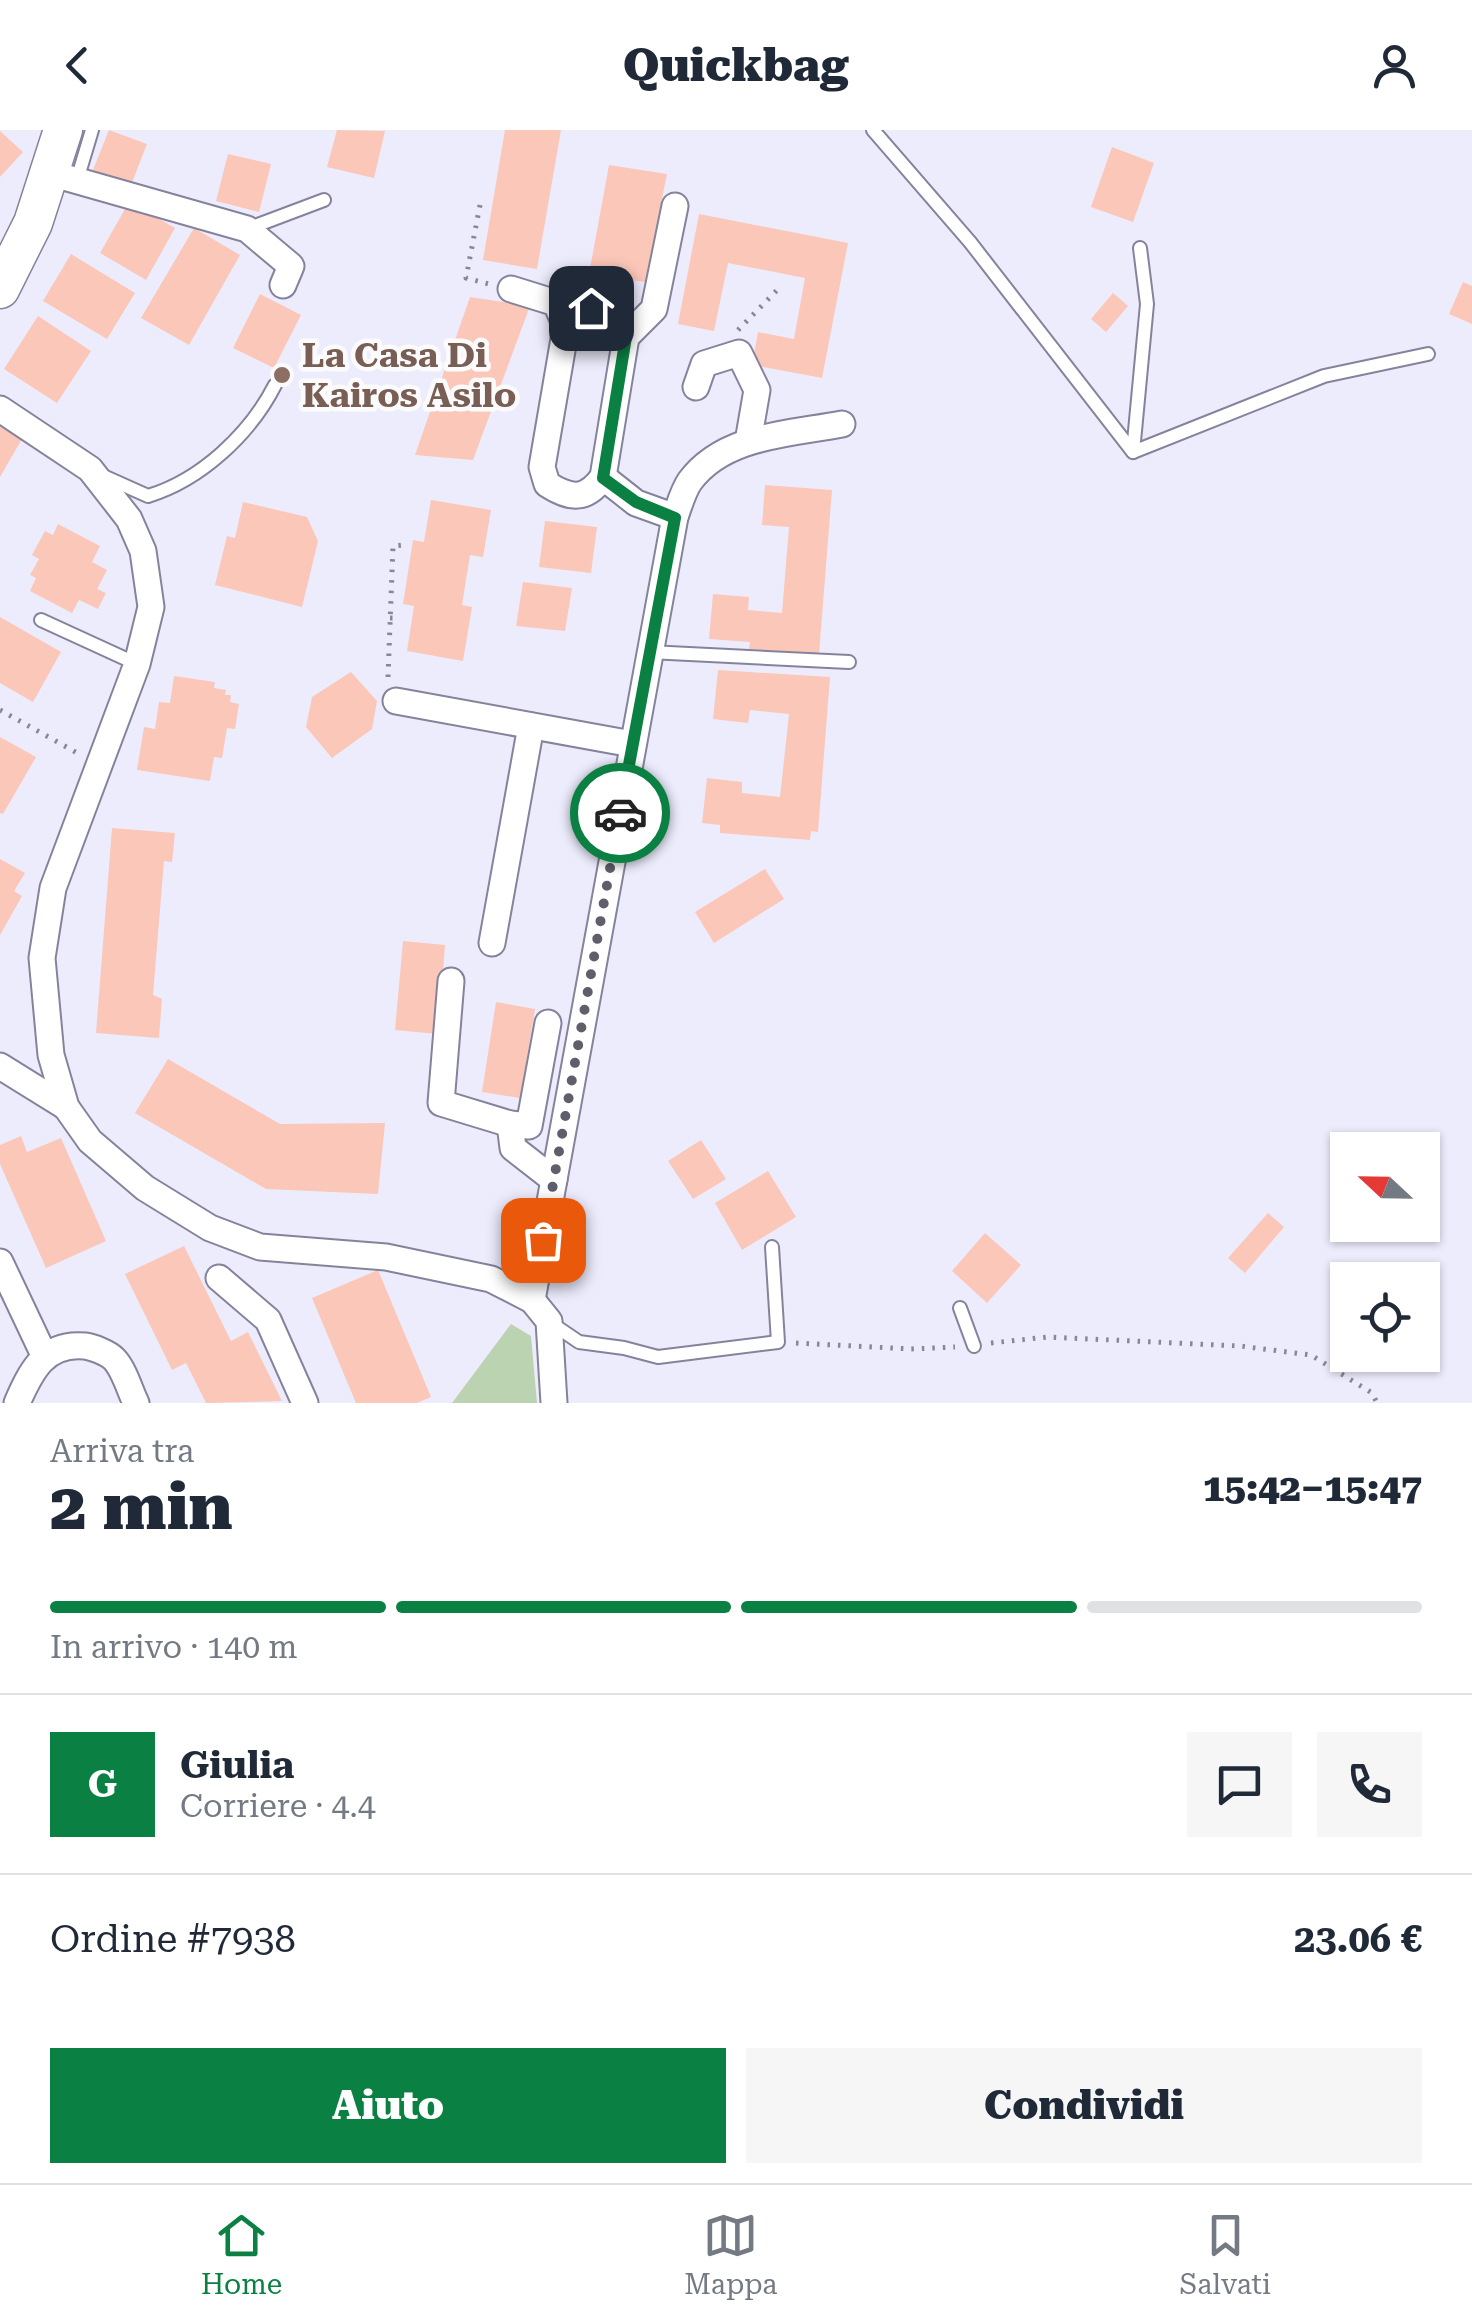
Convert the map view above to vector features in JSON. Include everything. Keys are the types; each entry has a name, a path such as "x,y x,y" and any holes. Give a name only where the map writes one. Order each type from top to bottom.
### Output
{"main road":[{"path":"0,289 15,246 63,177 63,130"}],"street":[{"path":"63,177 247,229 291,266 283,285"},
{"path":"626,337 654,309 675,206"},
{"path":"511,289 556,303 566,327"},
{"path":"591,308 608,311 622,320 626,337 603,478 592,491 577,496 560,493 547,484 542,467 566,327 577,312 591,308"},
{"path":"696,387 704,364 739,353 757,390 748,442"},
{"path":"0,409 90,470 130,519 143,552 151,606 138,664 54,888 42,958 51,1055 66,1108"},
{"path":"532,1300 675,518 688,483 712,457 748,442 842,424"},
{"path":"603,478 636,502 675,518"},
{"path":"396,701 632,744"},
{"path":"492,943 531,726"},
{"path":"451,981 441,1103 529,1126 548,1023"},
{"path":"0,1066 66,1108 90,1140 145,1188 210,1228 260,1247 386,1257 491,1279 532,1300 549,1321 554,1403"},
{"path":"510,1124 513,1148 554,1180"},
{"path":"0,1262 44,1355"},
{"path":"219,1278 268,1320 304,1403"},
{"path":"17,1403 44,1355 65,1346 90,1346 115,1359 136,1403"}],"lane":[{"path":"63,177 92,130"},
{"path":"874,130 970,242 1133,452"},
{"path":"247,229 324,200"},
{"path":"1133,452 1147,304 1140,248"},
{"path":"1133,452 1324,376 1428,354"},
{"path":"90,470 148,496 172,489 207,465 242,432 264,406 275,385"},
{"path":"41,620 138,664"},
{"path":"649,652 849,662"},
{"path":"549,1321 580,1342 658,1357 778,1342 772,1247"},
{"path":"960,1308 974,1346"}],"path":[{"path":"480,205 466,278 511,289"},
{"path":"396,701 387,691 393,546 404,545"},
{"path":"390,618 400,618"},
{"path":"0,710 99,766"},
{"path":"778,1342 912,1349 1047,1336 1240,1346 1311,1356 1372,1394 1377,1403"}],"green space":[{"path":"511,1324 531,1336 537,1403 452,1403"}],"building":[{"path":"109,130 147,144 131,185 93,170"},
{"path":"337,130 385,131 374,178 327,167"},
{"path":"505,130 561,130 537,269 483,260"},
{"path":"0,131 23,152 0,177"},
{"path":"1112,147 1154,163 1133,222 1091,207"},
{"path":"228,154 271,164 259,212 216,201"},
{"path":"609,165 667,174 645,282 589,274"},
{"path":"129,202 175,228 146,280 100,253"},
{"path":"699,214 848,243 822,378 752,365 758,332 794,339 805,278 728,263 714,331 678,324"},
{"path":"194,228 240,255 189,345 141,318"},
{"path":"71,254 135,293 107,339 43,301"},
{"path":"1463,282 1472,286 1472,324 1449,314"},
{"path":"1113,293 1128,306 1106,332 1091,319"},
{"path":"260,294 301,315 274,368 233,348"},
{"path":"470,297 530,306 473,460 415,455"},
{"path":"38,316 91,351 57,403 4,369"},
{"path":"0,427 22,439 0,477"},
{"path":"765,485 832,490 819,654 749,649 750,642 709,639 713,594 749,597 748,610 782,613 789,527 762,525"},
{"path":"431,500 491,510 483,557 470,555 462,605 472,607 463,661 407,651 414,606 403,604 413,540 424,542"},
{"path":"243,502 307,517 318,541 302,607 215,585 227,536 235,538"},
{"path":"545,521 597,527 591,573 539,567"},
{"path":"58,524 100,546 92,562 107,570 97,589 106,593 98,609 79,600 72,613 30,591 36,578 30,575 39,559 32,555 45,531 53,535"},
{"path":"523,582 572,588 565,631 516,626"},
{"path":"0,617 61,652 33,702 0,683"},
{"path":"718,670 830,677 818,832 811,831 810,840 720,833 720,825 702,823 707,778 742,782 742,793 780,797 789,714 750,710 748,723 713,719"},
{"path":"351,672 377,701 372,729 332,758 306,727 312,697"},
{"path":"174,676 215,682 214,688 226,690 225,695 231,695 230,702 239,704 235,729 227,728 222,758 214,757 210,781 137,770 144,727 155,729 159,702 170,703"},
{"path":"0,737 36,757 3,814 0,813"},
{"path":"112,828 175,833 172,862 164,861 153,995 162,999 159,1038 96,1033"},
{"path":"0,859 25,873 14,891 22,896 0,935"},
{"path":"765,869 784,899 714,943 695,912"},
{"path":"403,941 445,945 438,1034 395,1030"},
{"path":"496,1002 535,1009 520,1098 482,1092"},
{"path":"168,1059 280,1124 385,1123 378,1194 266,1189 135,1113"},
{"path":"21,1136 27,1152 61,1138 106,1241 46,1268 0,1164 0,1145"},
{"path":"701,1140 726,1179 693,1199 668,1161"},
{"path":"768,1171 796,1217 742,1250 715,1203"},
{"path":"1268,1213 1284,1227 1245,1273 1228,1258"},
{"path":"985,1233 1021,1265 987,1303 952,1271"},
{"path":"184,1246 231,1341 248,1332 282,1401 206,1403 186,1363 172,1370 125,1274"},
{"path":"378,1270 431,1397 417,1403 356,1403 312,1298"}],"way so far":[{"path":"543,1240 620,813"}],"place":[{"name":"La Casa Di Kairos Asilo","path":"282,375"}],"route":[{"path":"591,308 608,311 622,320 626,337 603,478 636,502 675,518 620,813"}]}
